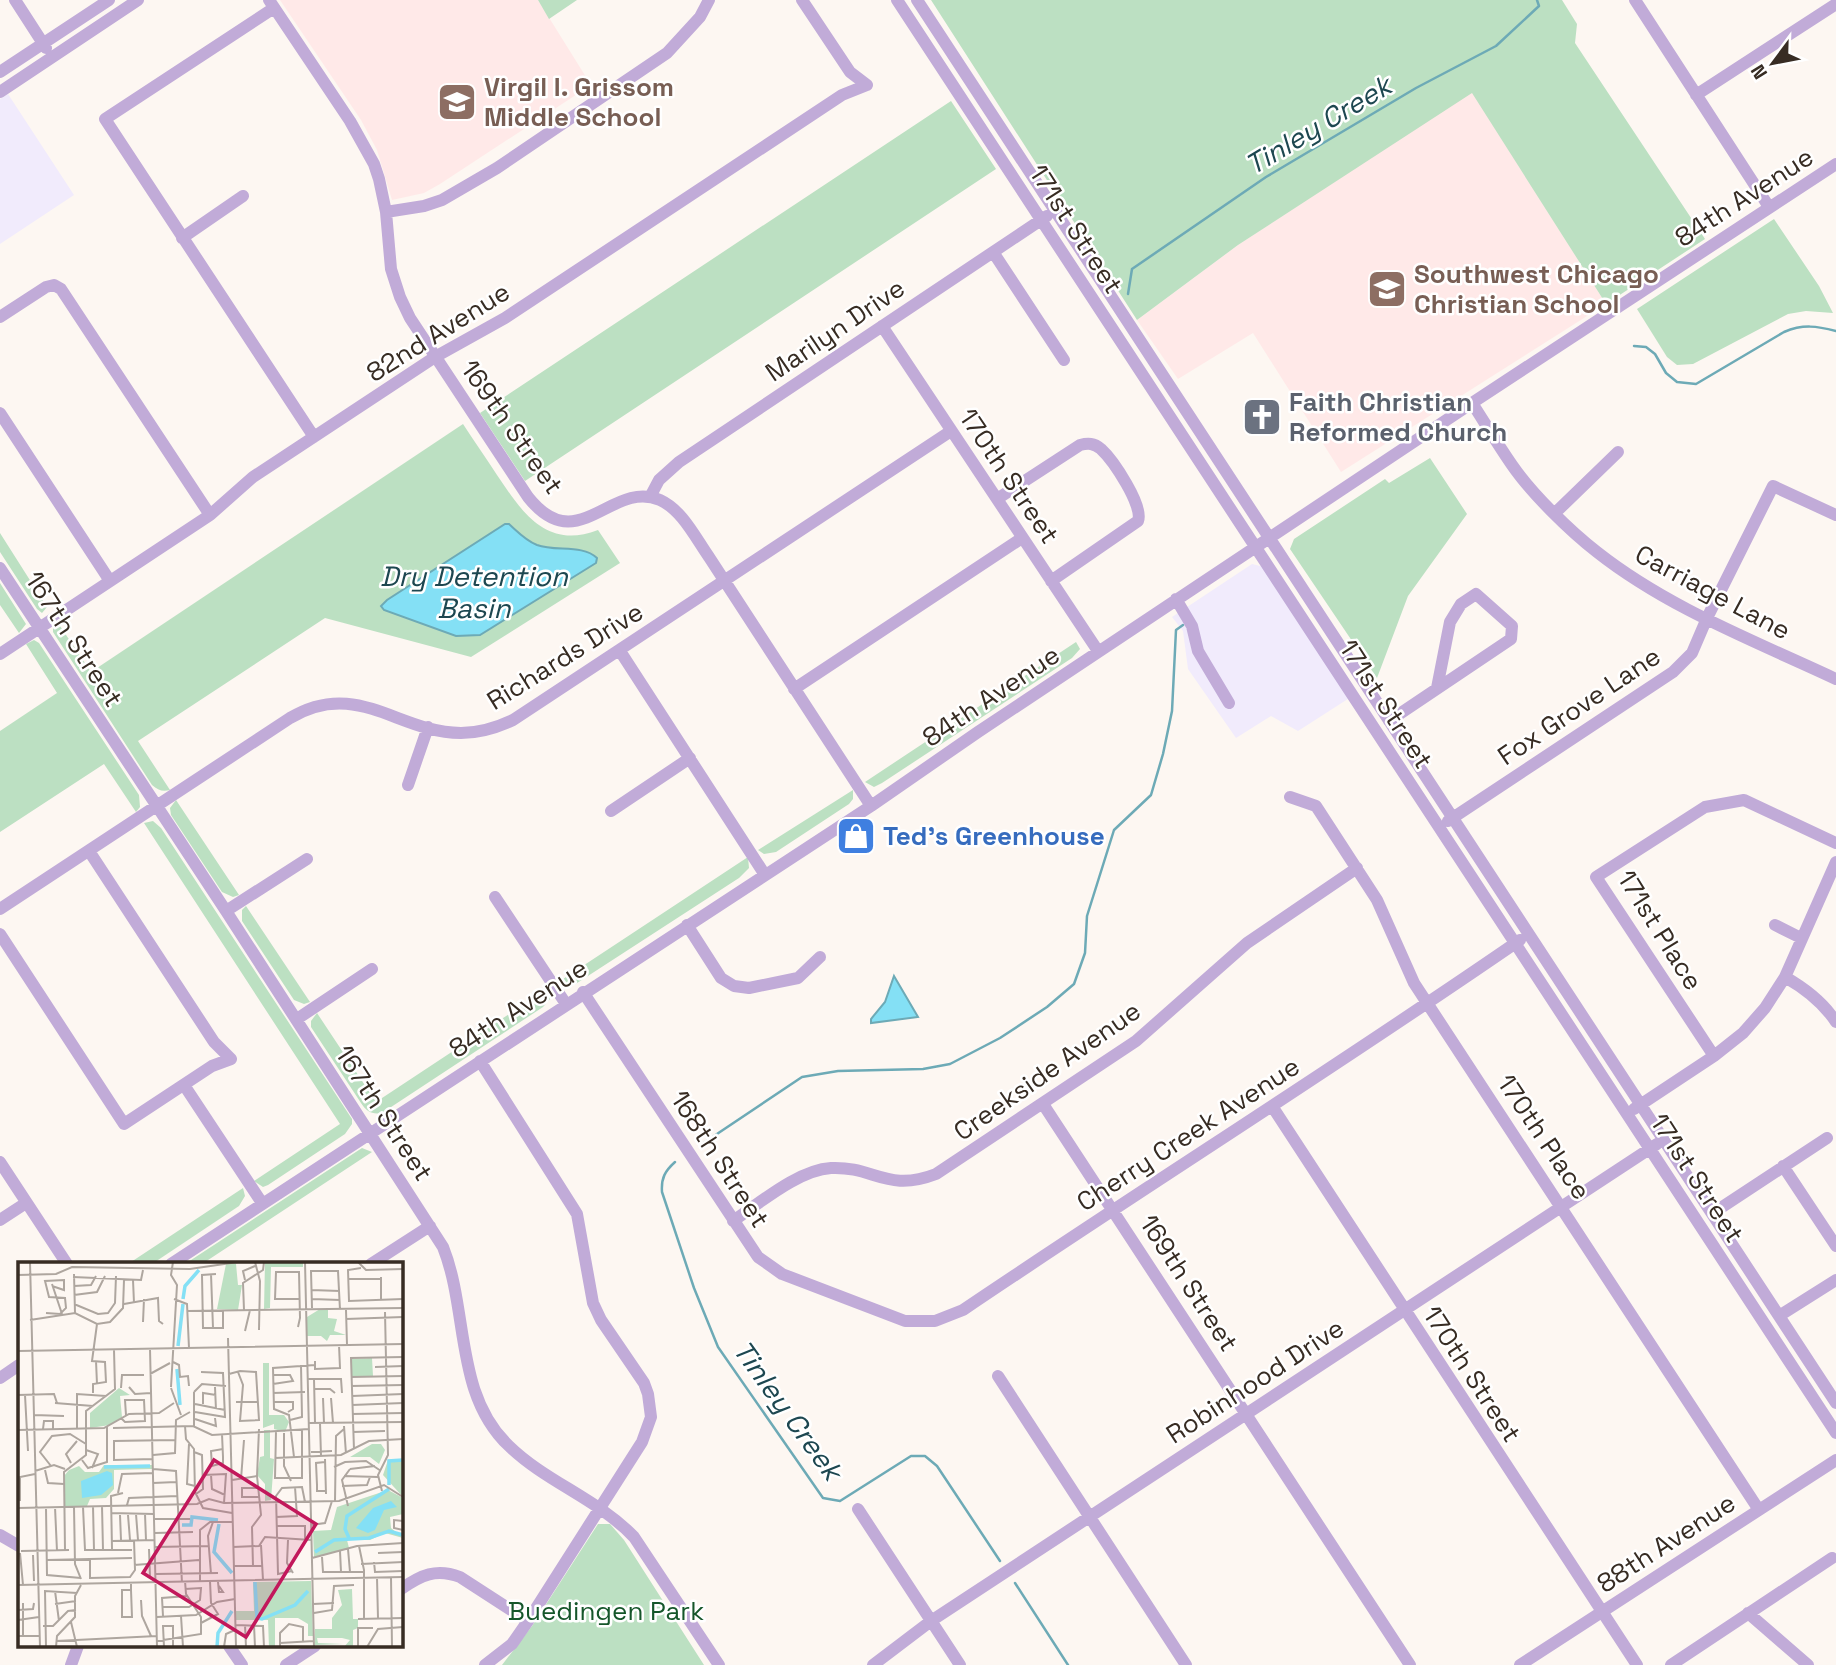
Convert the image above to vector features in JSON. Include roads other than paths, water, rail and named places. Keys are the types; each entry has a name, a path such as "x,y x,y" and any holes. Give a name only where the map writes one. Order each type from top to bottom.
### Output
{"street":[{"path":"15,0 52,57"},
{"path":"0,72 109,0"},
{"path":"0,92 138,0"},
{"path":"386,212 442,200 497,167 667,53 694,24 709,0"},
{"name":"82nd Avenue","path":"0,654 210,515 246,483 314,437 435,358 505,318 842,95 867,85 850,72 802,0"},
{"name":"171st Street","path":"897,0 1836,1433"},
{"name":"171st Street","path":"917,0 1836,1403"},
{"path":"1635,0 1769,208"},
{"path":"272,4 105,119 314,437"},
{"name":"169th Street","path":"272,4 362,141 379,179 386,212 387,250 400,297 410,318 528,497 540,511 557,519 578,521 598,514 621,500 650,497"},
{"path":"1696,95 1836,4"},
{"name":"84th Avenue","path":"174,1262 871,806 1472,403 1769,208 1834,170"},
{"path":"182,237 243,196"},
{"name":"Marilyn Drive","path":"650,497 659,480 679,462 1055,210"},
{"path":"993,252 1064,360"},
{"path":"0,317 46,287 54,285 61,289 210,515"},
{"name":"170th Street","path":"882,326 1098,652"},
{"name":"Carriage Lane","path":"1472,403 1514,467 1555,513 1596,551 1637,581 1706,618 1836,680"},
{"path":"0,413 110,581"},
{"name":"Richards Drive","path":"0,909 290,718 319,705 355,704 428,727 459,733 485,730 513,720 951,430"},
{"path":"997,499 1080,445 1092,444 1102,449 1120,476 1138,505 1138,521 1051,581"},
{"path":"1555,513 1618,452"},
{"name":"Fox Grove Lane","path":"1439,827 1673,672 1692,653 1706,618 1773,486 1836,516"},
{"path":"650,497 671,507 682,519 871,806"},
{"path":"794,689 1023,538"},
{"name":"167th Street","path":"0,568 297,1019 443,1247 452,1271 470,1381 486,1417 501,1438 519,1456 617,1519 634,1537 719,1665"},
{"path":"1390,721 1511,639 1512,626 1476,594 1461,604 1450,622 1437,688"},
{"path":"1177,600 1192,626 1198,651 1229,703"},
{"path":"620,651 765,875"},
{"path":"408,785 428,727"},
{"path":"611,811 691,758"},
{"name":"170th Place","path":"1290,797 1316,806 1357,868 1377,900 1405,965 1428,1004 1562,1205 1759,1510"},
{"name":"171st Place","path":"1714,1056 1596,877 1705,807 1744,800 1836,843"},
{"path":"0,934 124,1124 212,1066 231,1059 215,1042 89,851"},
{"path":"226,911 307,859"},
{"path":"1628,1114 1714,1056 1743,1033 1765,1008 1785,977 1836,862"},
{"name":"Creekside Avenue","path":"733,1221 801,1177 822,1169 844,1168 904,1182 927,1177 953,1164 1136,1041 1247,943 1357,868"},
{"path":"495,897 566,1004"},
{"path":"687,925 717,972 734,986 749,988 798,978 820,957"},
{"path":"1775,925 1801,938"},
{"name":"Cherry Creek Avenue","path":"858,1303 905,1321 935,1321 963,1310 1428,1004 1529,934"},
{"path":"297,1019 372,969"},
{"path":"1785,977 1805,988 1828,1009 1836,1022"},
{"name":"168th Street","path":"583,992 752,1250 772,1269 858,1303"},
{"path":"480,1061 577,1214 593,1303 601,1320 644,1382 651,1410 646,1435 528,1621 512,1644 485,1665"},
{"path":"184,1085 262,1203"},
{"name":"169th Street","path":"1043,1104 1410,1665"},
{"name":"170th Street","path":"1272,1107 1637,1665"},
{"path":"1713,1213 1827,1138"},
{"name":"Robinhood Drive","path":"873,1665 931,1621 1664,1140"},
{"path":"0,1162 66,1262"},
{"path":"1783,1166 1836,1246"},
{"path":"0,1220 26,1202"},
{"path":"374,1262 430,1226"},
{"path":"1779,1317 1836,1279"},
{"path":"0,1378 18,1366"},
{"path":"998,1376 1186,1665"},
{"name":"88th Avenue","path":"1520,1665 1836,1460"},
{"path":"858,1509 960,1665"},
{"path":"0,1535 18,1545"},
{"path":"1671,1665 1832,1558"},
{"path":"402,1588 422,1575 440,1572 450,1574 460,1577 528,1621"},
{"path":"1748,1613 1808,1665"},
{"path":"71,1665 77,1648"},
{"path":"230,1648 242,1665"},
{"path":"286,1665 312,1648"}],"water":[{"name":"Dry Detention Basin","path":"505,524 509,524 537,545 584,551 597,558 596,563 480,635 456,636 384,610 381,606 387,600"},
{"path":"894,976 918,1017 871,1023 871,1019 885,1002"}],"waterway":[{"name":"Tinley Creek","path":"1128,294 1132,269 1266,177 1416,88 1496,46 1539,6 1537,0"},
{"path":"1634,346 1646,347 1655,354 1666,373 1677,382 1696,384 1784,332 1810,327 1836,331"},
{"name":"Tinley Creek","path":"702,1144 802,1077 838,1071 923,1069 950,1064 1000,1038 1047,1007 1074,984 1085,953 1087,916 1114,830 1151,795 1172,711 1176,630 1183,625"},
{"name":"Tinley Creek","path":"675,1162 664,1175 662,1192 694,1288 718,1347 823,1498 840,1501 911,1456 925,1456 937,1466 1000,1561"},
{"name":"Tinley Creek","path":"1015,1583 1068,1665"}],"place":[{"name":"Virgil I. Grissom Middle School","path":"457,102"},
{"name":"Southwest Chicago Christian School","path":"1387,289"},
{"name":"Faith Christian Reformed Church","path":"1262,417"},
{"name":"Ted's Greenhouse","path":"856,836"}],"park label":[{"name":"Buedingen Park","path":"606,1611"}]}
